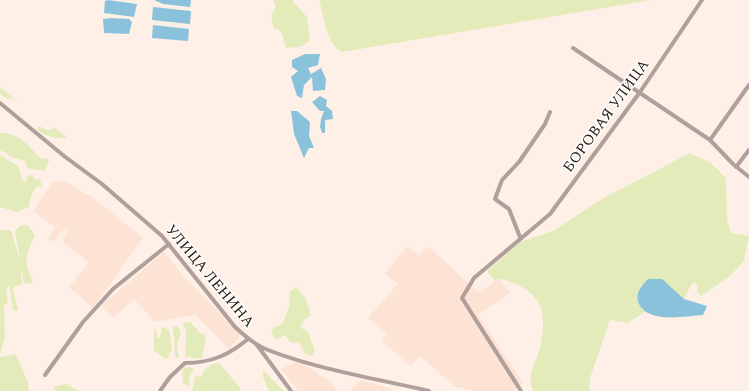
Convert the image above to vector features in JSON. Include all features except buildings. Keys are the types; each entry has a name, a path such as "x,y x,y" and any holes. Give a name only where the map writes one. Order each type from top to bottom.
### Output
{"street":[{"name":"БОРОВАЯ УЛИЦА","path":"521,391 462,298 474,278 501,256 520,237 550,214 640,92 702,0"},
{"path":"573,48 710,140 736,167 749,177"},
{"path":"710,140 749,85"},
{"name":"УЛИЦА ЛЕНИНА","path":"0,103 64,156 102,184 162,236 235,327 248,339 267,349 319,365 429,391"},
{"path":"520,237 509,209 495,199 502,180 518,162 545,124 550,112"},
{"path":"736,167 749,150"},
{"path":"45,375 83,322 108,294 169,244"},
{"path":"160,391 170,377 185,363 202,363 233,352 248,339"},
{"path":"255,343 291,391"}],"shaded area":[{"path":"53,181 68,182 85,194 88,194 143,238 93,308 69,287 88,264 87,261 62,241 68,232 64,229 53,242 48,238 55,228 33,211"},
{"path":"407,246 419,256 428,246 479,293 499,278 510,293 478,315 523,382 514,391 474,391 454,386 420,356 411,366 382,341 387,335 368,318 398,284 385,274"},
{"path":"164,252 181,273 241,336 229,349 196,315 155,322 134,299 113,318 101,306"},
{"path":"299,361 332,383 337,391 298,391 281,369"},
{"path":"361,380 390,388 393,391 350,391"}],"green space":[{"path":"273,0 292,0 307,17 310,41 299,47 286,48 281,31 274,29 271,16 276,6"},
{"path":"319,0 651,0 342,52 332,43 326,29"},
{"path":"0,87 18,102 10,98 6,99 0,93"},
{"path":"39,126 47,130 53,129 53,126 67,138 55,138 48,136 37,129"},
{"path":"0,133 6,133 18,137 40,158 50,159 44,171 27,168 25,161 14,158 0,150"},
{"path":"690,153 711,163 726,178 727,221 731,233 749,236 744,261 729,277 701,296 697,292 698,286 695,282 691,285 684,299 662,280 642,309 645,312 628,323 610,320 590,378 589,391 533,391 531,384 531,373 540,347 543,321 542,310 532,294 524,288 499,278 495,281 487,271 520,242 553,231 602,199"},
{"path":"0,155 18,166 23,181 26,182 27,176 32,175 35,180 40,178 42,188 37,186 31,196 29,207 17,212 0,207"},
{"path":"21,225 27,225 35,235 27,258 28,268 33,281 31,284 24,283 15,231"},
{"path":"0,230 11,230 21,264 22,285 15,286 13,290 18,309 16,311 13,310 9,284 6,290 8,302 4,306 5,337 0,355"},
{"path":"296,287 306,299 311,315 304,320 300,328 307,330 315,351 311,356 305,354 299,342 291,343 285,335 276,340 271,332 273,328 282,324 289,308 290,292"},
{"path":"190,322 198,330 197,332 206,335 202,359 185,357 186,331 182,323"},
{"path":"173,326 178,326 181,333 177,344 179,359 175,357"},
{"path":"162,327 169,330 172,348 168,358 165,359 154,351 154,330 156,328 157,337 160,338"},
{"path":"16,354 28,383 29,391 0,391 0,357"},
{"path":"219,363 240,388 240,391 192,391 195,375 201,377 208,367"},
{"path":"190,367 194,369 190,376 189,387 183,383 182,372 184,368"},
{"path":"263,370 284,391 269,391 263,377"},
{"path":"65,384 79,391 55,391 54,387"}],"water":[{"path":"108,0 137,4 134,17 104,13 105,1"},
{"path":"154,0 191,0 190,7 163,4"},
{"path":"153,7 191,11 190,24 152,20"},
{"path":"103,19 129,19 132,22 129,34 104,33"},
{"path":"153,25 189,29 188,41 152,38"},
{"path":"305,54 320,54 318,65 308,68 311,74 321,68 326,79 325,90 313,91 312,77 304,85 302,98 297,96 291,77 298,71 292,67 292,60"},
{"path":"320,96 327,100 326,106 332,111 333,119 325,120 325,133 322,133 320,127 324,111 320,111 312,102"},
{"path":"291,111 297,111 310,122 309,136 314,148 309,148 304,158 294,134"},
{"path":"648,279 662,279 684,299 707,306 703,315 659,317 644,310 639,304 637,296 639,290"}]}
